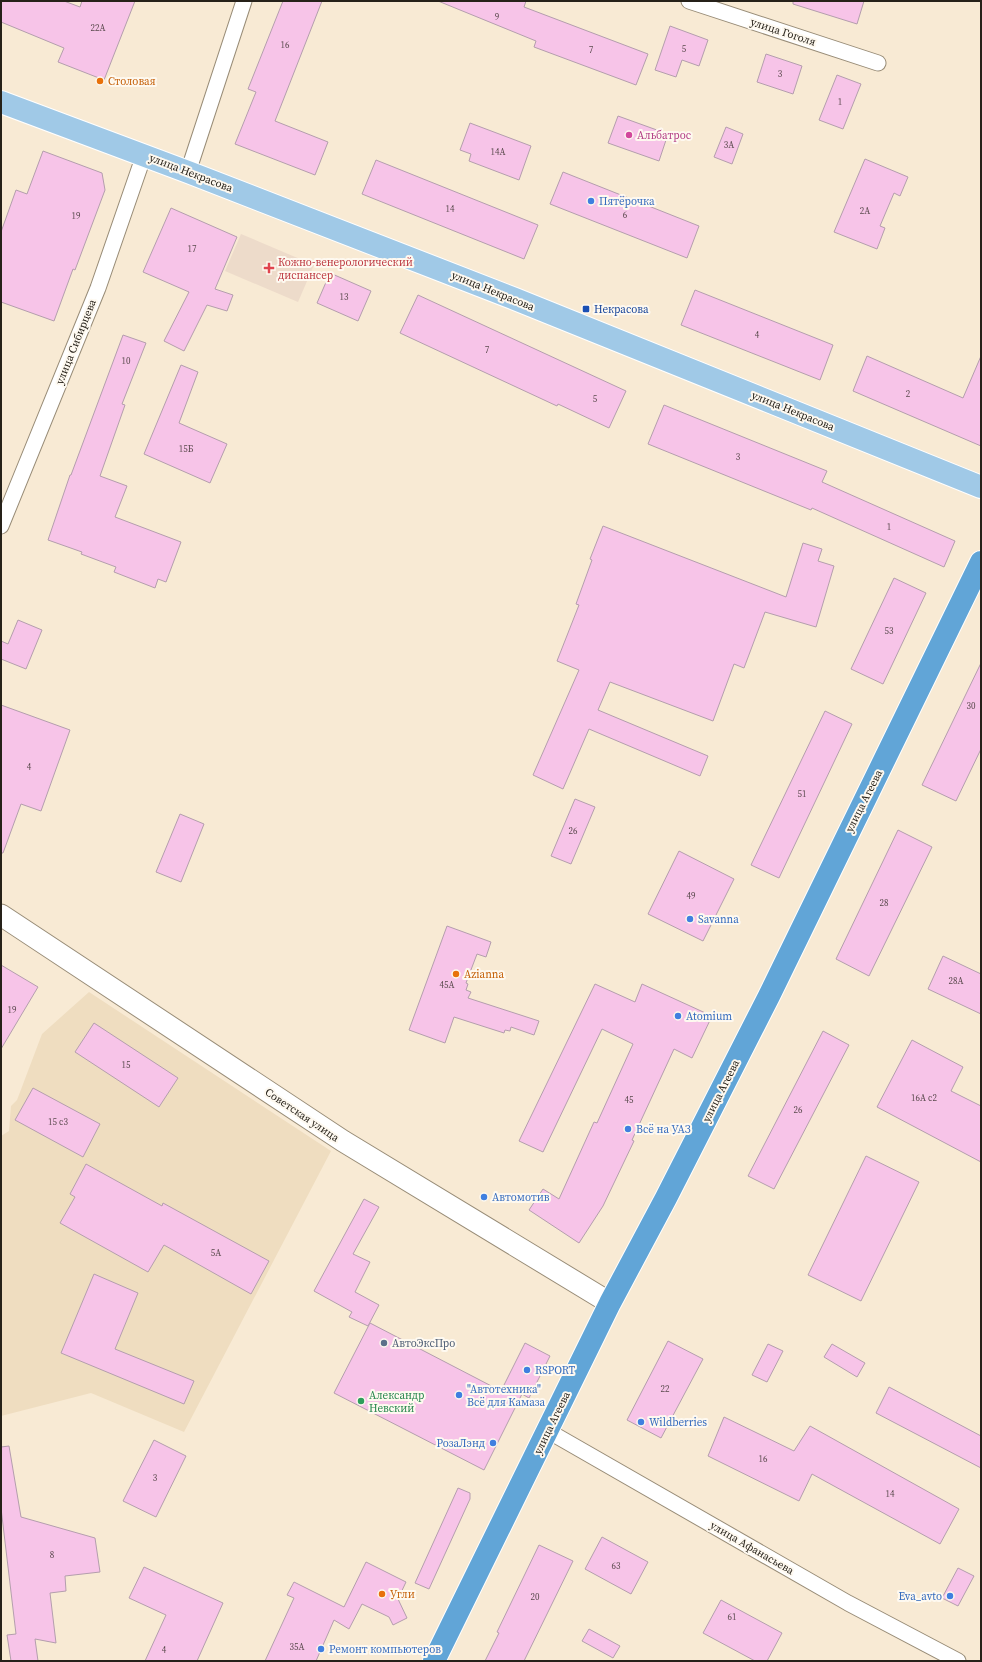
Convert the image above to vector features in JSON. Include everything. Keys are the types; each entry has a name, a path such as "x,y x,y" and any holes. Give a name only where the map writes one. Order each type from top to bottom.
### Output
{"highway":[{"name":"улица Агеева","path":"434,1661 610,1303 666,1198 769,996 981,562"}],"main road":[{"name":"улица Некрасова","path":"1,102 144,155 515,299 981,487"},
{"name":"Советская улица","path":"1,915 343,1142 610,1303"}],"street":[{"path":"188,172 244,1"},
{"name":"улица Гоголя","path":"689,1 878,63"},
{"name":"улица Сибирцева","path":"1,526 98,288 144,155"},
{"name":"улица Афанасьева","path":"548,1431 848,1603 958,1661"}],"shaded area":[{"name":"Кожно-венерологический диспансер","path":"241,234 314,265 298,302 225,271"},
{"path":"89,992 331,1151 184,1432 91,1393 1,1416 1,1136 9,1131 11,1106 17,1100 42,1034"}],"building":[{"path":"1,1 64,1 80,7 82,1 135,1 104,80 58,62 64,48 1,22"},
{"path":"283,1 322,1 275,121 328,142 315,175 235,144 256,92 248,89"},
{"path":"438,1 526,1 524,7 648,54 636,85 534,47 536,41"},
{"path":"793,1 864,1 857,24 793,4"},
{"path":"670,26 708,40 699,66 682,60 676,77 655,70"},
{"path":"766,54 802,66 793,94 757,82"},
{"path":"837,75 861,84 843,129 819,120"},
{"path":"618,116 668,134 659,161 608,143"},
{"path":"470,123 531,146 519,180 469,161 471,154 460,150"},
{"path":"726,127 743,134 732,164 714,157"},
{"path":"43,151 102,173 105,190 54,321 1,302 1,232 16,190 27,194"},
{"path":"865,159 908,177 900,196 894,193 880,226 885,228 877,249 834,232"},
{"path":"376,160 538,225 524,259 362,194"},
{"path":"563,172 699,226 687,258 550,204"},
{"path":"171,208 237,237 215,289 233,295 227,311 207,305 184,351 164,341 189,292 143,272"},
{"path":"330,273 371,291 358,321 317,303"},
{"path":"695,290 833,345 820,380 681,325"},
{"path":"418,295 626,391 609,428 558,404 557,406 400,333"},
{"path":"123,335 146,343 122,404 125,405 100,476 127,486 115,517 181,542 166,582 158,579 155,588 114,572 116,567 81,554 82,552 48,540 70,475"},
{"path":"867,356 963,398 981,356 981,446 853,391"},
{"path":"181,365 198,372 179,423 227,444 210,483 144,454"},
{"path":"664,405 827,471 822,482 955,541 944,567 812,508 811,510 648,444"},
{"path":"603,526 786,597 803,543 822,549 818,561 834,566 816,627 765,612 744,668 734,664 713,721 610,682 598,710 708,756 700,776 589,729 563,789 533,775 579,670 557,661 579,605 576,604 592,560 590,559"},
{"path":"894,578 926,593 883,684 851,669"},
{"path":"18,620 42,630 26,669 1,659 1,641 8,644"},
{"path":"981,663 981,749 956,801 922,785"},
{"path":"1,705 70,730 41,811 21,804 3,853 1,853"},
{"path":"825,711 852,724 779,878 751,865"},
{"path":"575,799 595,807 571,864 551,856"},
{"path":"180,814 204,824 181,882 156,872"},
{"path":"898,830 932,847 869,976 836,959"},
{"path":"679,851 734,879 703,941 648,914"},
{"path":"447,926 491,942 486,957 477,954 466,983 468,984 466,990 471,992 468,998 539,1021 534,1035 511,1027 510,1031 505,1030 504,1033 454,1017 445,1043 409,1030"},
{"path":"943,956 981,974 981,1014 928,989"},
{"path":"1,965 38,987 1,1049"},
{"path":"595,984 635,1002 642,984 712,1016 692,1058 674,1049 632,1140 634,1141 603,1206 579,1243 529,1210 543,1189 559,1199 594,1122 597,1123 633,1044 602,1029 543,1152 519,1141"},
{"path":"94,1023 178,1078 159,1107 75,1052"},
{"path":"823,1031 849,1045 774,1189 748,1176"},
{"path":"912,1040 963,1067 951,1091 981,1106 981,1162 877,1107"},
{"path":"33,1088 100,1124 83,1157 15,1120"},
{"path":"866,1156 919,1182 861,1301 808,1275"},
{"path":"86,1164 162,1206 163,1203 269,1261 251,1294 164,1245 148,1272 60,1223 75,1197 70,1194"},
{"path":"364,1199 379,1207 353,1254 370,1262 355,1292 379,1305 368,1326 349,1317 352,1312 314,1291"},
{"path":"94,1274 138,1293 115,1349 194,1381 184,1404 61,1353"},
{"path":"370,1323 501,1391 525,1343 550,1356 529,1398 522,1394 484,1470 334,1393"},
{"path":"668,1341 703,1359 661,1438 627,1420"},
{"path":"768,1344 783,1351 767,1382 752,1375"},
{"path":"832,1344 865,1363 857,1377 824,1357"},
{"path":"889,1387 981,1436 981,1468 876,1413"},
{"path":"724,1417 794,1451 810,1426 959,1509 940,1544 812,1474 799,1501 708,1456"},
{"path":"154,1440 186,1456 156,1517 123,1501"},
{"path":"9,1446 21,1517 95,1538 100,1572 65,1576 66,1591 50,1593 56,1643 35,1639 38,1661 11,1661 7,1635 16,1634 1,1508 1,1447"},
{"path":"458,1488 470,1493 470,1499 429,1589 415,1583"},
{"path":"602,1537 648,1562 631,1594 585,1569"},
{"path":"539,1545 573,1561 524,1661 485,1661 499,1633 497,1632"},
{"path":"366,1562 406,1582 398,1599 407,1618 393,1625 389,1617 362,1604 349,1629 334,1620 316,1661 265,1661 294,1598 287,1595 294,1582 344,1607"},
{"path":"144,1567 223,1603 197,1661 145,1661 166,1615 129,1598"},
{"path":"958,1568 974,1576 958,1606 942,1598"},
{"path":"721,1600 782,1633 767,1661 755,1661 703,1633"},
{"path":"589,1629 620,1646 613,1658 582,1641"}],"place":[{"name":"Столовая","path":"100,81"},
{"name":"Альбатрос","path":"629,135"},
{"name":"Пятёрочка","path":"591,201"},
{"name":"Кожно-венерологический диспансер","path":"269,268"},
{"name":"Некрасова","path":"586,309"},
{"name":"Savanna","path":"690,919"},
{"name":"Azianna","path":"456,974"},
{"name":"Atomium","path":"678,1016"},
{"name":"Всё на УАЗ","path":"628,1129"},
{"name":"Автомотив","path":"484,1197"},
{"name":"АвтоЭксПро","path":"384,1343"},
{"name":"RSPORT","path":"527,1370"},
{"name":"\"Автотехника\" Всё для Камаза","path":"459,1395"},
{"name":"Александр Невский","path":"361,1401"},
{"name":"Wildberries","path":"641,1422"},
{"name":"РозаЛэнд","path":"493,1443"},
{"name":"Угли","path":"382,1594"},
{"name":"Eva_avto","path":"950,1596"},
{"name":"Ремонт компьютеров","path":"321,1649"}]}
